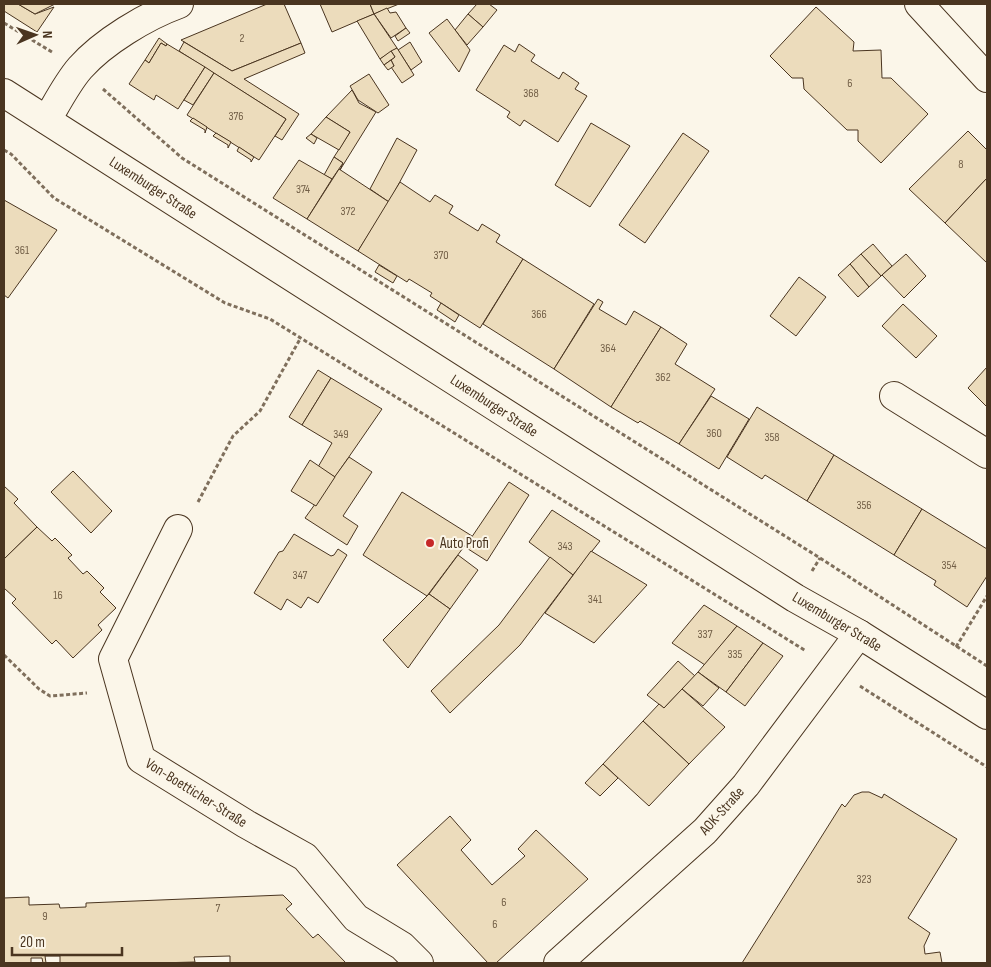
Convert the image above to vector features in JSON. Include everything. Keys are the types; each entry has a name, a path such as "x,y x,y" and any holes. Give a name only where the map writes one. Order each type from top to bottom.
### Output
{"street":[{"path":"47,120 79,69 100,48 162,10 179,4"},
{"path":"919,4 987,78"},
{"name":"Luxemburger Straße","path":"4,93 795,598 859,634 987,715"},
{"path":"894,396 987,454"},
{"name":"Von-Boetticher-Straße","path":"178,529 113,659 141,759 305,858 356,918 402,946 419,963"},
{"name":"AOK-Straße","path":"560,963 705,831 746,785 859,634"}],"path":[{"path":"4,23 79,69 182,158 820,558 987,666"},
{"path":"4,150 11,154 54,198 225,303 270,320 300,338 833,668 987,767"},
{"path":"178,529 187,523 233,436 260,411 300,338"},
{"path":"956,647 987,596"},
{"path":"4,655 39,689 50,696 95,692 123,695"}],"building":[{"path":"4,4 18,4 35,14 54,7 37,32 4,11"},
{"path":"18,4 55,4 35,14"},
{"path":"267,4 284,4 301,43 232,71 181,40"},
{"path":"320,4 370,4 374,14 332,32"},
{"path":"370,4 399,4 374,14"},
{"path":"477,4 489,4 497,10 483,27 468,14"},
{"path":"816,7 854,42 853,51 881,50 882,78 891,78 928,114 881,163 858,141 858,130 847,130 804,89 803,78 792,78 770,56"},
{"path":"387,8 390,13 396,12 406,28 391,38 374,14"},
{"path":"374,14 397,48 380,59 357,21"},
{"path":"468,14 483,27 467,45 455,30"},
{"path":"447,19 470,50 459,72 429,33"},
{"path":"406,28 410,33 398,41 395,36"},
{"path":"159,38 167,44 166,46 161,43 149,63 145,60"},
{"path":"184,42 232,71 301,43 305,53 244,79 299,114 282,140 275,136 286,119 179,51"},
{"path":"410,42 422,62 411,70 398,50"},
{"path":"161,43 166,46 167,44 205,67 178,109 156,95 154,100 129,84 145,60 149,63"},
{"path":"519,44 535,55 531,61 559,79 563,72 579,83 575,89 587,96 558,142 524,120 520,126 507,117 510,112 476,90 504,45 515,52"},
{"path":"397,48 414,75 402,83 391,67 394,66 391,60 395,57 391,51"},
{"path":"391,51 395,57 384,65 380,59"},
{"path":"391,60 394,66 388,70 384,65"},
{"path":"205,67 214,73 193,105 184,100"},
{"path":"214,73 286,119 259,160 187,115"},
{"path":"369,74 389,105 378,113 358,100 350,86"},
{"path":"352,90 359,103 376,112 340,170 343,163 334,157 350,132 326,117"},
{"path":"326,117 350,132 339,150 311,134"},
{"path":"193,118 207,127 205,133 205,130 190,121"},
{"path":"591,123 630,146 590,207 555,185"},
{"path":"968,131 987,150 987,178 945,223 909,189"},
{"path":"216,133 231,142 228,148 228,145 213,136"},
{"path":"683,133 709,151 645,243 619,225"},
{"path":"311,134 317,138 314,144 306,138"},
{"path":"397,138 417,150 389,202 370,189"},
{"path":"239,147 254,157 251,162 251,160 237,151"},
{"path":"334,157 343,163 332,179 324,175"},
{"path":"299,160 332,179 307,219 273,198"},
{"path":"339,169 389,202 358,251 307,219"},
{"path":"987,178 987,263 945,223"},
{"path":"400,182 430,202 435,195 453,206 449,213 478,231 482,224 500,235 496,242 523,259 480,328 430,296 432,293 409,279 407,282 358,251"},
{"path":"4,200 57,230 8,298 4,295"},
{"path":"873,244 892,266 881,276 861,254"},
{"path":"861,254 881,276 869,287 850,264"},
{"path":"906,254 926,276 904,298 882,275"},
{"path":"523,259 594,304 554,369 483,324"},
{"path":"850,264 869,287 858,297 838,275"},
{"path":"379,265 397,276 393,283 375,272"},
{"path":"799,277 826,297 796,336 770,316"},
{"path":"598,299 603,302 599,309 626,325 634,311 661,327 611,407 554,369"},
{"path":"441,303 459,315 455,322 437,310"},
{"path":"903,304 937,336 916,358 882,326"},
{"path":"661,327 687,344 675,364 715,389 679,444 640,421 638,423 611,407"},
{"path":"987,367 987,407 968,388"},
{"path":"318,370 331,378 302,425 289,417"},
{"path":"331,378 382,409 335,477 318,467 332,443 302,425"},
{"path":"711,396 749,419 719,469 679,444"},
{"path":"757,407 834,455 807,501 765,475 762,479 727,457"},
{"path":"834,455 922,509 894,555 807,501"},
{"path":"349,457 372,472 343,516 358,526 347,545 305,518"},
{"path":"310,460 335,477 316,506 291,491"},
{"path":"73,471 112,511 91,533 51,492"},
{"path":"509,482 529,495 487,561 465,547"},
{"path":"4,486 18,499 14,503 37,527 4,559"},
{"path":"402,492 472,536 427,596 363,555"},
{"path":"922,509 987,549 987,576 967,607 934,585 936,581 894,555"},
{"path":"552,510 600,541 573,575 529,542"},
{"path":"37,527 52,541 55,538 72,555 68,558 83,574 87,571 104,588 100,592 116,608 98,625 102,630 73,658 56,640 52,644 12,603 16,599 4,588 4,559"},
{"path":"294,534 331,556 338,549 347,555 318,603 308,597 301,608 287,599 281,610 254,593 279,552 283,551"},
{"path":"591,551 647,585 594,643 545,613"},
{"path":"458,555 478,570 450,609 429,594"},
{"path":"550,557 573,575 520,645 450,713 431,691 499,625"},
{"path":"429,594 450,609 408,668 383,640"},
{"path":"704,605 737,626 705,665 672,643"},
{"path":"737,626 763,643 726,692 698,672"},
{"path":"763,643 783,656 745,706 726,692"},
{"path":"678,661 695,676 664,708 647,695"},
{"path":"698,672 719,688 703,706 682,689"},
{"path":"682,689 725,727 689,764 643,721 659,704 664,708"},
{"path":"643,721 689,764 649,806 603,764"},
{"path":"603,764 618,778 600,796 585,783"},
{"path":"869,792 882,798 884,794 957,839 908,918 930,933 924,946 925,954 940,952 942,963 742,963 842,804 845,807 854,795"},
{"path":"450,816 471,840 461,850 492,885 525,856 518,849 536,830 588,879 496,963 488,963 397,865"},
{"path":"283,895 292,904 286,909 313,938 318,934 346,963 230,963 230,956 194,957 195,962 60,963 60,956 45,956 46,963 43,963 42,958 31,958 31,963 4,963 4,898 29,897 29,905 59,904 60,908 86,907 86,903"}],"place":[{"name":"Auto Profi","path":"430,543"}]}
